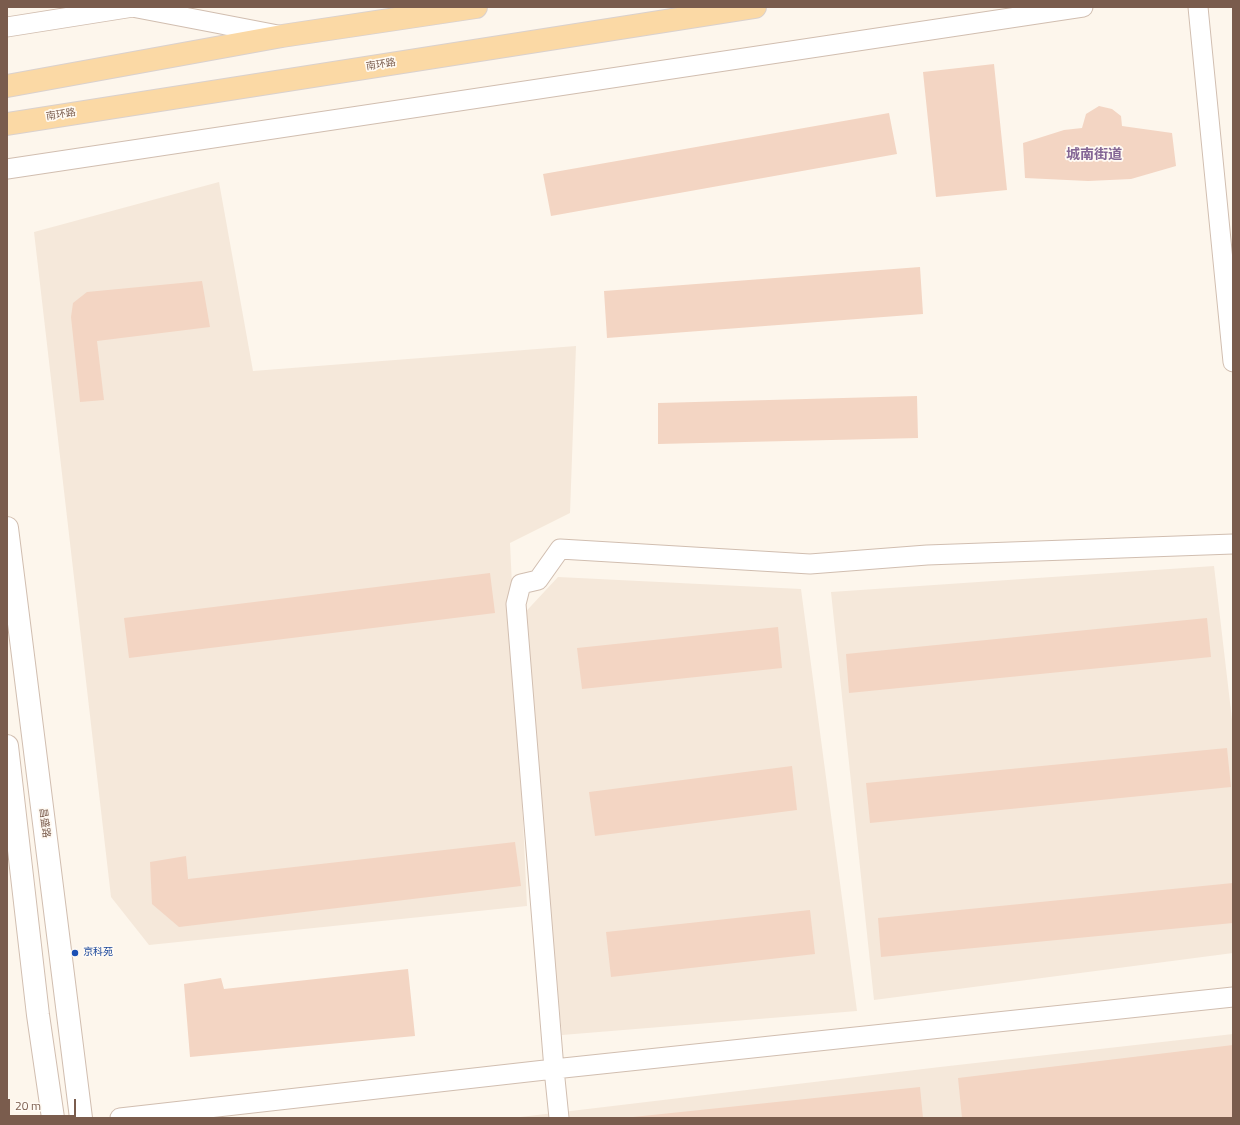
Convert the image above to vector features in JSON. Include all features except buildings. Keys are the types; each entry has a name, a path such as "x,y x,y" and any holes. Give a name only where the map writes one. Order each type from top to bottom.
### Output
{"main road":[{"path":"7,86 282,36 476,7"},
{"name":"南环路","path":"7,124 755,7"}],"street":[{"path":"7,27 133,7 282,36"},
{"path":"7,169 1083,7"},
{"path":"1198,7 1233,362"},
{"name":"昌盛路","path":"7,528 81,1118"},
{"path":"559,1118 516,604 521,584 538,580 560,549 810,564 927,555 1233,544"},
{"path":"7,746 38,1015 53,1118"},
{"path":"120,1118 554,1069 1233,998"}],"shaded area":[{"path":"219,182 253,371 576,346 570,513 510,543 527,906 149,945 111,897 34,232"},
{"path":"1214,566 1233,728 1233,953 874,1000 831,592"},
{"path":"558,577 801,589 857,1011 562,1035 518,620"},
{"path":"1233,1034 1233,1118 512,1118 940,1067"}],"place":[{"name":"京科苑","path":"75,953"}],"district":[{"name":"城南街道","path":"1094,156"}]}
